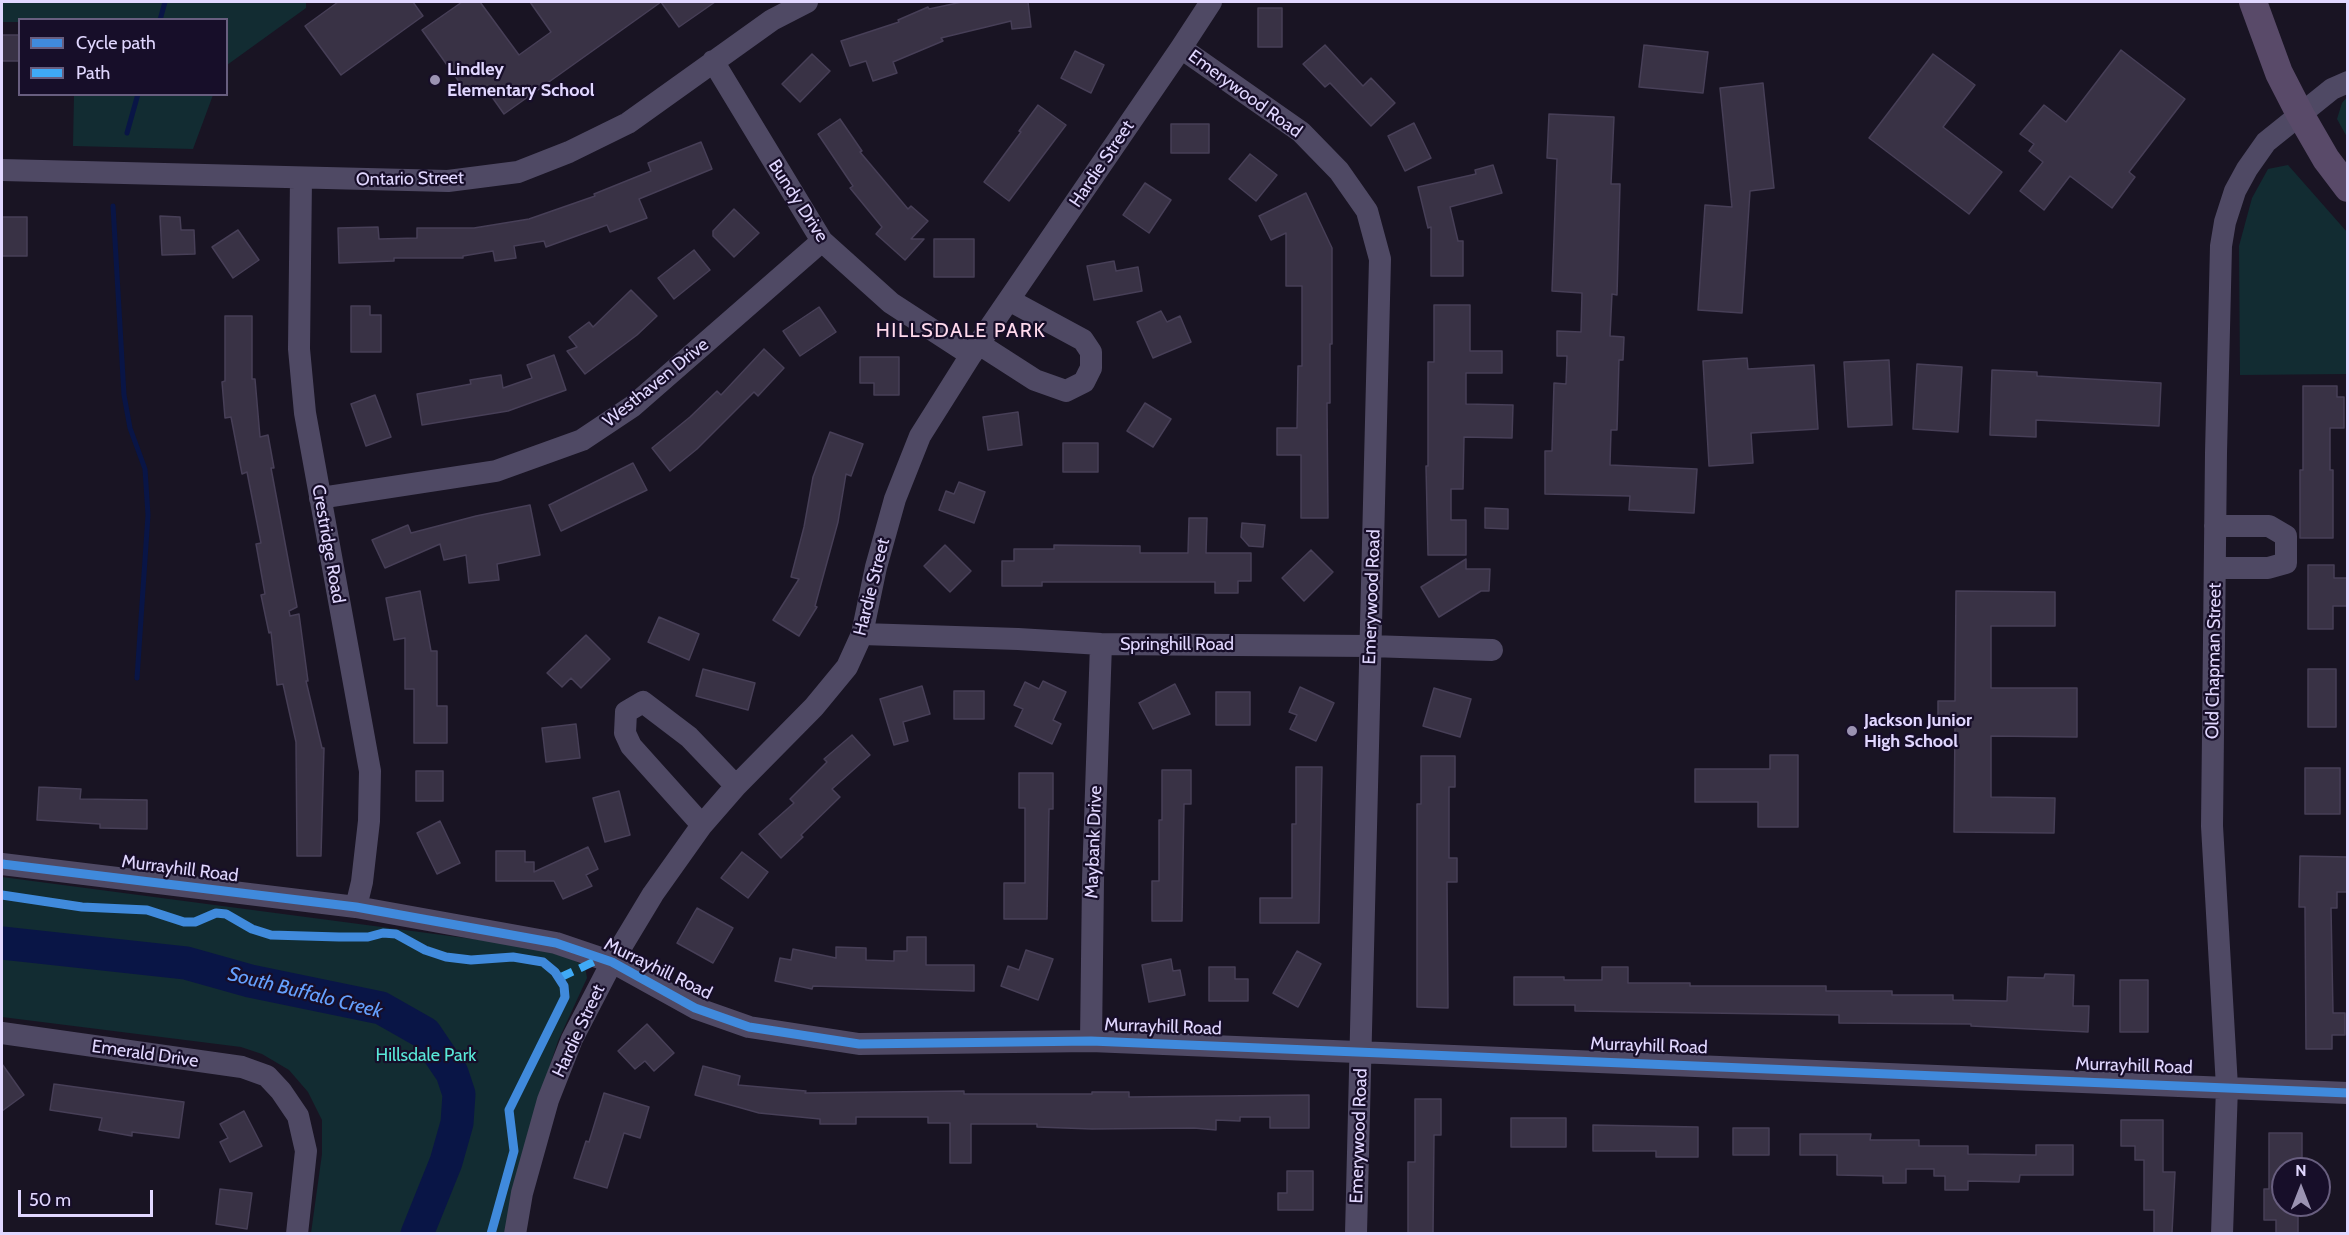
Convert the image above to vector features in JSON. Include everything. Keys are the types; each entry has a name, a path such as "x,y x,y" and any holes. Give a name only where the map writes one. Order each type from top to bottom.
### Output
{"main road":[{"path":"2253,2 2279,73 2326,159 2348,188"}],"street":[{"name":"Ontario Street","path":"2,170 448,181 518,172 569,152 628,123 772,20 807,2"},
{"name":"Hardie Street","path":"515,1233 522,1193 548,1100 572,1039 612,962 653,894 702,825 736,786 814,707 847,667 862,634 876,567 895,499 920,436 975,350 1211,2"},
{"name":"Emerywood Road","path":"1181,48 1301,132 1339,171 1367,211 1380,259 1356,1233"},
{"name":"Bundy Drive","path":"713,61 822,241 891,303 975,350 1035,380 1066,391 1084,382 1091,368 1091,352 1083,339 1009,300"},
{"path":"2300,114 2332,89 2348,82"},
{"name":"Old Chapman Street","path":"2222,1233 2227,1087 2212,826 2221,246 2225,222 2235,191 2247,170 2266,142 2300,114"},
{"name":"Crestridge Road","path":"300,178 298,349 305,412 370,771 369,821 362,882 356,907"},
{"name":"Westhaven Drive","path":"320,498 496,471 582,440 633,406 822,241"},
{"path":"2215,526 2269,525 2286,536 2286,563 2268,568 2215,568"},
{"name":"Springhill Road","path":"862,634 1101,644 1370,646 1492,650"},
{"name":"Maybank Drive","path":"1091,1041 1093,880 1101,644"},
{"path":"702,825 631,746 625,733 626,712 643,702 689,737 736,786"},
{"name":"Murrayhill Road","path":"2,864 356,907 556,943 612,962 695,1008 749,1027 859,1044 1091,1041 1361,1050 2348,1093"},
{"name":"Emerald Drive","path":"2,1033 242,1067 267,1076 281,1091 298,1116 306,1151 297,1233"}],"green space":[{"path":"2,2 306,2 306,8 228,64 228,18 18,18 18,22 2,22"},
{"path":"74,96 213,96 193,149 73,146"},
{"path":"2347,97 2347,137 2337,119 2342,103"},
{"path":"2288,165 2347,232 2347,374 2240,375 2239,246 2252,198 2268,169"},
{"name":"Hillsdale Park","path":"2,877 526,946 567,957 585,966 587,978 558,1041 528,1133 508,1233 311,1233 322,1154 322,1120 308,1092 289,1070 262,1054 241,1047 2,1017"}],"building":[{"path":"338,2 413,2 423,16 341,75 305,26"},
{"path":"462,2 480,2 519,55 551,32 530,2 661,2 504,114 485,87 470,97 422,30"},
{"path":"661,2 715,2 679,27"},
{"path":"962,2 1028,2 1031,27 1012,29 1011,21 941,38 943,41 893,62 897,73 873,81 866,61 850,66 841,41 899,22 898,20 928,7 929,9"},
{"path":"1258,8 1282,8 1282,47 1258,47"},
{"path":"2,35 18,35 18,61 2,61"},
{"path":"1325,45 1363,86 1371,78 1395,103 1371,126 1330,83 1325,87 1303,64"},
{"path":"1644,45 1708,52 1703,93 1639,87"},
{"path":"2121,50 2185,99 2129,172 2135,177 2112,208 2070,176 2044,210 2020,191 2043,162 2029,151 2034,144 2020,134 2044,105 2066,122"},
{"path":"1075,51 1104,65 1091,93 1061,78"},
{"path":"812,54 830,71 800,102 782,84"},
{"path":"1933,54 1975,85 1943,127 2002,172 1969,214 1869,138"},
{"path":"1763,83 1774,188 1750,191 1742,313 1698,310 1705,205 1732,207 1720,88"},
{"path":"1038,105 1066,125 1009,201 984,182"},
{"path":"1549,114 1614,117 1611,184 1620,184 1617,295 1612,294 1610,336 1624,337 1623,360 1619,360 1617,430 1611,430 1610,465 1697,469 1694,513 1629,510 1630,496 1545,494 1545,451 1552,451 1554,383 1566,384 1567,356 1557,356 1557,331 1581,332 1582,293 1552,291 1557,159 1547,158"},
{"path":"840,119 862,151 860,152 908,209 911,206 928,221 911,239 924,239 905,260 876,234 882,227 850,188 853,186 818,134"},
{"path":"1414,123 1431,158 1405,171 1388,136"},
{"path":"1171,124 1209,124 1209,153 1171,153"},
{"path":"701,142 712,169 639,199 647,218 610,232 607,225 546,247 544,241 514,246 516,258 495,261 493,251 463,256 463,258 394,258 394,261 339,263 338,228 378,227 379,239 417,238 417,228 474,228 529,219 595,196 594,194 651,171 648,163"},
{"path":"1250,154 1277,175 1256,201 1229,179"},
{"path":"1493,165 1502,193 1450,207 1458,241 1463,241 1463,276 1431,276 1431,227 1428,228 1418,187 1476,174 1475,170"},
{"path":"1145,183 1171,200 1149,233 1123,215"},
{"path":"1306,193 1332,248 1332,344 1330,344 1330,403 1327,403 1328,518 1301,518 1301,455 1277,455 1277,428 1297,428 1298,366 1302,366 1302,286 1286,286 1286,233 1271,240 1259,216"},
{"path":"734,209 759,233 734,257 713,236 713,231"},
{"path":"160,216 180,217 181,230 194,230 195,254 162,255"},
{"path":"2,217 27,217 27,256 2,256"},
{"path":"238,230 259,260 233,278 212,247"},
{"path":"934,239 974,239 974,277 934,277"},
{"path":"694,250 710,270 674,299 658,278"},
{"path":"1114,261 1116,271 1138,267 1142,291 1094,300 1087,266"},
{"path":"631,290 657,316 637,335 585,374 567,351 577,347 569,337 589,322 593,327"},
{"path":"1434,305 1470,305 1470,351 1502,351 1502,373 1466,373 1466,404 1513,405 1512,438 1464,437 1463,489 1451,489 1451,520 1466,520 1466,555 1428,555 1426,466 1428,466 1428,362 1434,362"},
{"path":"351,306 370,306 370,315 381,315 381,352 351,352"},
{"path":"819,307 836,332 800,356 783,331"},
{"path":"1161,311 1167,322 1180,316 1191,342 1153,358 1137,322"},
{"path":"225,316 252,316 252,379 255,379 260,437 268,435 274,468 271,468 297,607 289,611 290,616 299,614 308,681 306,681 322,748 324,748 321,856 297,856 296,742 283,684 277,685 271,632 269,633 261,595 265,594 256,544 261,543 247,472 242,474 231,417 225,418 222,382 225,381"},
{"path":"764,349 784,368 758,396 754,392 697,449 670,471 652,448 717,391 721,395"},
{"path":"554,355 566,390 508,411 422,425 417,394 471,384 470,380 501,375 503,388 532,378 527,365"},
{"path":"860,357 899,357 899,395 874,395 874,383 860,383"},
{"path":"1747,358 1748,369 1814,365 1818,429 1751,433 1753,463 1709,466 1703,361"},
{"path":"1889,360 1892,425 1848,427 1844,362"},
{"path":"1917,364 1962,367 1958,432 1913,429"},
{"path":"1992,370 2037,372 2037,376 2161,383 2159,426 2036,420 2036,437 1990,435"},
{"path":"2303,386 2337,386 2337,397 2344,397 2344,428 2330,428 2330,470 2333,470 2333,538 2300,538"},
{"path":"375,395 391,437 366,446 351,404"},
{"path":"1145,403 1171,419 1153,447 1127,431"},
{"path":"1018,412 1022,445 988,450 983,417"},
{"path":"830,432 863,444 851,476 846,474 838,522 815,606 817,607 799,636 773,620 799,579 791,577 804,527 813,477"},
{"path":"1063,443 1098,443 1098,472 1063,472"},
{"path":"633,463 647,490 561,531 549,505"},
{"path":"959,482 985,492 974,523 939,510 946,491 954,494"},
{"path":"530,505 540,555 497,564 499,580 469,583 466,555 444,560 440,544 385,568 372,540 408,525 411,533"},
{"path":"1485,508 1508,509 1508,529 1485,528"},
{"path":"1189,518 1207,518 1206,553 1251,553 1251,581 1238,581 1238,593 1215,593 1215,582 1042,582 1042,586 1002,586 1002,561 1014,561 1014,549 1054,549 1054,545 1140,546 1140,553 1188,553"},
{"path":"1242,523 1265,525 1263,547 1249,546 1241,537"},
{"path":"945,545 971,571 950,592 924,566"},
{"path":"1311,550 1333,572 1304,601 1282,578"},
{"path":"1466,559 1466,569 1490,569 1489,591 1481,591 1439,617 1421,587"},
{"path":"2308,565 2334,565 2334,578 2347,578 2347,606 2333,606 2333,629 2308,629"},
{"path":"420,591 431,651 437,651 437,706 447,706 447,743 414,743 414,689 405,689 405,638 394,640 386,598"},
{"path":"1956,591 2055,592 2055,626 1991,626 1991,688 2077,688 2077,737 1991,736 1991,797 2055,798 2054,833 1954,832 1955,723 1938,723 1938,701 1955,701"},
{"path":"659,617 699,634 689,660 648,642"},
{"path":"586,635 610,659 581,688 571,678 562,687 547,673"},
{"path":"703,669 755,683 748,710 696,696"},
{"path":"2308,669 2336,669 2336,727 2308,727"},
{"path":"1043,681 1066,692 1053,720 1061,724 1052,744 1015,726 1023,709 1014,705 1025,682 1039,689"},
{"path":"1175,684 1190,714 1153,729 1139,703"},
{"path":"922,686 930,714 903,722 908,741 894,745 880,699"},
{"path":"1300,687 1334,703 1316,741 1290,729 1297,715 1289,712"},
{"path":"1434,688 1471,699 1460,737 1423,726"},
{"path":"954,691 984,691 984,719 954,719"},
{"path":"1216,692 1250,692 1250,725 1216,725"},
{"path":"576,724 580,758 546,762 542,728"},
{"path":"852,735 870,755 832,789 840,797 781,858 759,834 794,803 790,799 827,762 824,759"},
{"path":"1770,755 1798,755 1798,827 1758,827 1758,802 1695,802 1695,769 1770,769"},
{"path":"1421,756 1455,756 1455,787 1449,787 1449,858 1457,858 1457,882 1447,882 1448,1008 1417,1007 1417,804 1421,804"},
{"path":"1296,767 1322,767 1319,923 1260,923 1260,898 1292,898 1292,824 1296,824"},
{"path":"2305,768 2340,768 2340,814 2305,814"},
{"path":"1162,770 1191,770 1191,804 1184,804 1182,921 1152,921 1152,881 1159,881"},
{"path":"416,771 443,771 443,801 416,801"},
{"path":"1019,773 1053,773 1053,809 1049,809 1047,919 1004,919 1004,883 1025,883 1025,808 1019,808"},
{"path":"39,787 81,789 80,799 147,800 147,829 100,828 100,824 37,820"},
{"path":"619,791 630,835 605,842 593,798"},
{"path":"440,821 460,863 437,874 417,833"},
{"path":"588,847 598,869 586,875 592,886 563,899 554,881 496,881 496,851 525,851 525,862 534,862 534,872"},
{"path":"742,852 768,872 748,898 721,878"},
{"path":"2300,856 2348,857 2348,892 2337,892 2337,908 2331,908 2333,1013 2345,1013 2345,1035 2332,1035 2332,1049 2306,1049 2305,907 2299,907"},
{"path":"697,908 733,928 713,963 677,943"},
{"path":"907,937 926,937 926,965 974,965 974,991 813,986 812,989 775,981 780,958 791,960 793,949 836,958 836,947 866,948 866,960 894,961 894,951 907,951"},
{"path":"1026,950 1053,959 1038,1000 1001,986 1008,966 1019,970"},
{"path":"1297,951 1321,964 1298,1007 1273,993"},
{"path":"1171,959 1173,971 1180,970 1185,995 1149,1002 1142,965"},
{"path":"1209,967 1235,967 1235,979 1248,979 1248,1001 1209,1001"},
{"path":"1602,967 1628,967 1628,983 1690,983 1690,986 1826,986 1826,991 1892,991 1892,995 1953,995 1953,1000 2007,1001 2008,977 2044,978 2045,974 2074,975 2073,1006 2089,1006 2088,1032 1971,1026 1971,1024 1839,1023 1839,1015 1575,1011 1575,1005 1514,1005 1514,977 1602,980"},
{"path":"2120,980 2148,980 2148,1032 2120,1032"},
{"path":"647,1024 674,1053 654,1071 645,1061 635,1069 618,1051"},
{"path":"2,1064 24,1095 2,1111"},
{"path":"703,1066 740,1076 738,1085 806,1091 805,1093 964,1091 964,1094 1092,1094 1092,1092 1129,1092 1129,1097 1309,1095 1309,1128 1270,1128 1270,1117 1240,1117 1240,1121 1216,1120 1216,1130 1194,1128 1092,1129 1037,1127 1037,1124 971,1124 971,1163 950,1163 950,1123 928,1123 928,1117 856,1117 856,1124 820,1124 820,1119 759,1113 695,1095"},
{"path":"54,1084 184,1102 179,1138 132,1132 132,1136 99,1130 102,1118 50,1110"},
{"path":"604,1093 649,1107 640,1138 624,1133 607,1188 574,1178 586,1141 589,1142"},
{"path":"1415,1099 1441,1099 1441,1135 1434,1135 1433,1233 1408,1233 1408,1162 1415,1162"},
{"path":"244,1111 262,1146 230,1162 220,1142 228,1138 220,1124"},
{"path":"1511,1118 1566,1118 1566,1147 1511,1147"},
{"path":"2121,1120 2163,1120 2163,1172 2175,1172 2172,1233 2154,1233 2154,1210 2144,1210 2144,1160 2135,1160 2135,1146 2121,1146"},
{"path":"1593,1125 1698,1127 1698,1157 1656,1157 1656,1151 1593,1151"},
{"path":"1733,1128 1769,1128 1769,1155 1733,1155"},
{"path":"2269,1133 2302,1133 2302,1157 2271,1157 2271,1217 2298,1217 2298,1233 2276,1233 2276,1220 2264,1220 2264,1189 2269,1189"},
{"path":"1800,1134 1871,1134 1870,1140 1919,1140 1919,1146 1968,1146 1968,1154 2036,1155 2036,1145 2073,1145 2073,1175 2020,1175 2019,1182 1968,1181 1968,1190 1945,1190 1945,1176 1934,1176 1934,1169 1906,1169 1906,1183 1883,1183 1883,1176 1837,1175 1837,1155 1800,1155"},
{"path":"1287,1171 1313,1171 1313,1210 1278,1210 1278,1193 1287,1193"},
{"path":"220,1189 252,1193 247,1229 216,1224"}],"waterway":[{"path":"161,18 165,2"},
{"path":"127,133 137,96"},
{"path":"113,206 124,395 130,428 145,469 148,515 137,678"},
{"name":"South Buffalo Creek","path":"2,943 186,963 250,981 381,1008 425,1033 452,1073 459,1094 457,1123 446,1162 417,1234"}],"marked path":[{"path":"559,978 602,958"}],"cycle path":[{"path":"2,864 356,907 556,943 612,962 695,1008 749,1027 859,1044 1091,1041 2348,1093"},
{"path":"2,895 82,907 147,910 184,922 195,922 216,913 226,914 252,929 271,935 368,937 383,933 396,934 425,950 446,957 471,960 513,957 543,962 555,972 564,986 565,997 509,1110 514,1151 491,1234"}],"place":[{"name":"Lindley Elementary School","path":"435,80"},
{"name":"Jackson Junior High School","path":"1852,731"}],"district":[{"name":"HILLSDALE PARK","path":"961,331"}]}
